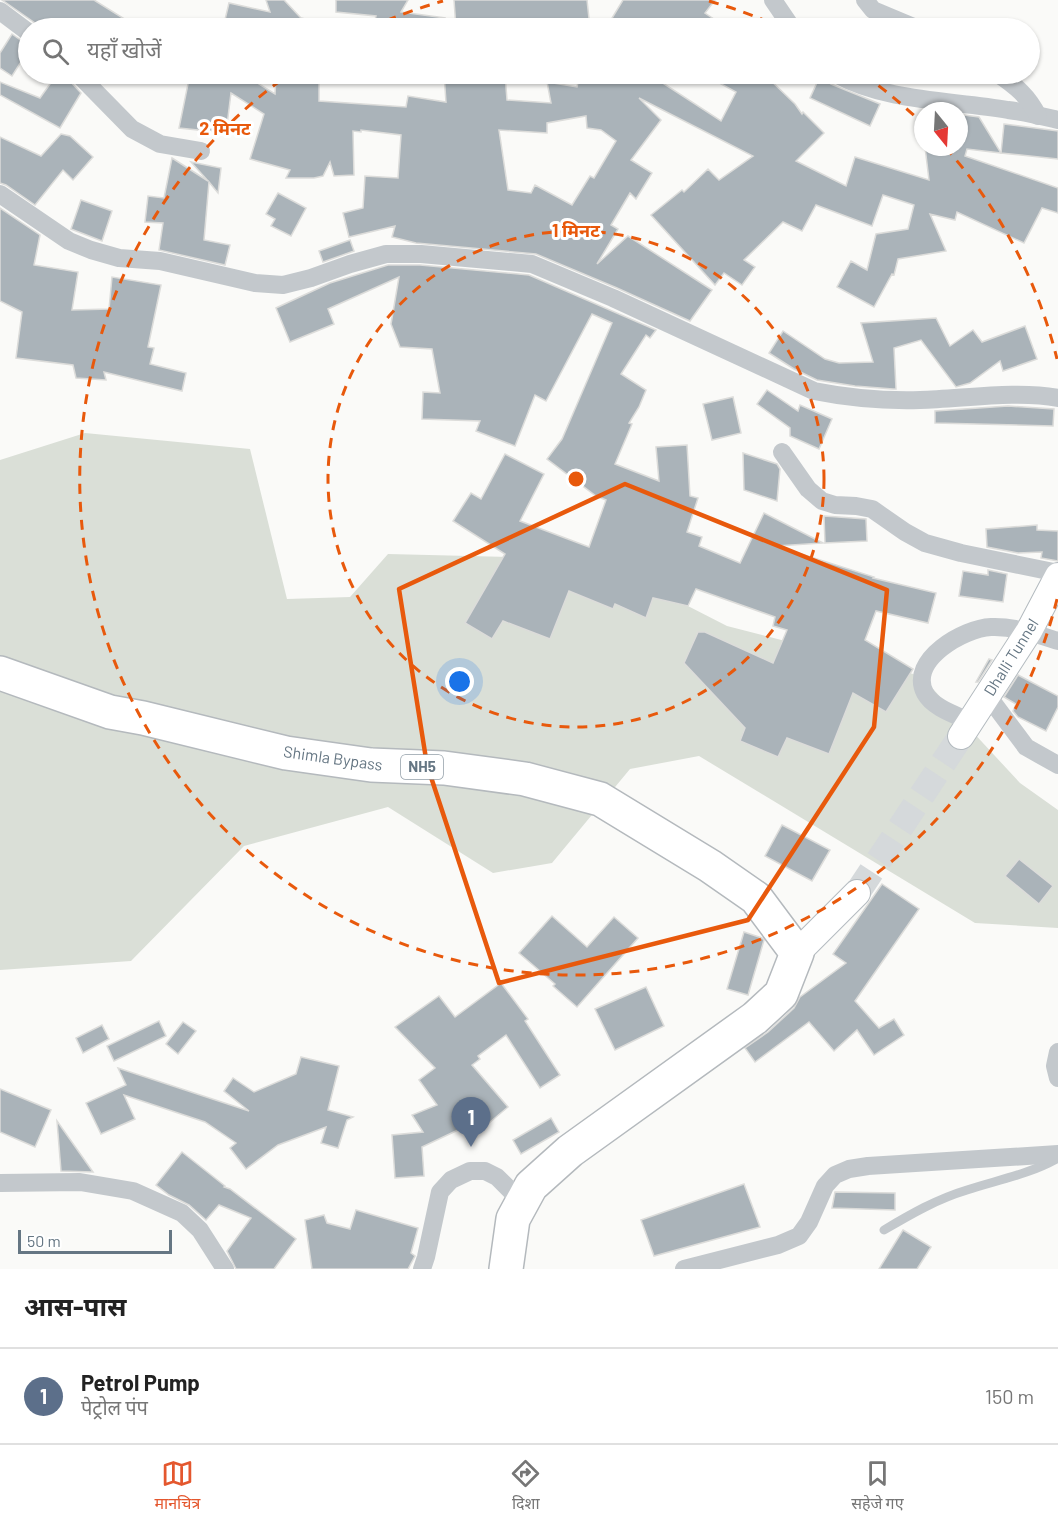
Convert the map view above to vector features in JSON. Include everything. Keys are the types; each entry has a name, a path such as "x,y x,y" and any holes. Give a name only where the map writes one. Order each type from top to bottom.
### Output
{"highway":[{"name":"Shimla Bypass","path":"0,673 110,712 154,720 286,753 371,765 444,768 525,779 600,799 701,860 756,898 797,953"},
{"path":"506,1269 513,1219 531,1186 570,1151 755,1018 781,994 797,953"}],"main road":[{"name":"Dhalli Tunnel","path":"966,729 1029,631 1058,575"},
{"path":"797,953 857,893"}],"street":[{"path":"773,0 785,18"},
{"path":"865,0 873,10 892,18"},
{"path":"0,11 18,24"},
{"path":"88,84 132,129 160,144 201,151"},
{"path":"856,84 894,93 1058,120"},
{"path":"1014,84 1029,99 1038,116"},
{"path":"0,194 69,241 119,258 160,261 255,283 283,285 386,254 421,254 532,264 613,298 814,390 843,397 875,399 918,400 998,396 1058,398"},
{"path":"782,452 808,489 822,501 835,505 872,509 925,543 961,554 1058,575"},
{"path":"966,729 925,694 921,682 926,664 942,646 964,635 989,627 1029,631 1058,641"},
{"path":"988,696 1026,747 1058,765"},
{"path":"1058,1052 1055,1066 1058,1078"},
{"path":"684,1269 778,1245 799,1236 809,1222 825,1186 835,1175 849,1170 879,1165 1058,1154"},
{"path":"422,1269 440,1192 450,1180 470,1171 485,1171 497,1177 522,1202"},
{"path":"0,1183 80,1182 133,1191 182,1213 200,1230 225,1269"}],"lane":[{"path":"884,1230 920,1208 965,1190 1045,1166 1058,1158"}],"highlighted area":[{"path":"625,484 887,590 874,727 748,920 499,983 427,765 399,589"}],"shaded area":[{"path":"85,433 250,449 287,599 350,597 388,554 596,559 727,626 921,676 1020,783 1058,810 1058,928 975,923 699,756 630,769 552,863 493,873 388,807 244,846 131,961 0,970 0,460"}],"building":[{"path":"2,0 94,0 123,18 28,18"},
{"path":"266,0 284,0 301,18 225,18 229,3 270,12"},
{"path":"336,0 408,0 401,12 445,18 376,18 376,16 336,12"},
{"path":"454,0 587,0 589,18 455,18"},
{"path":"623,0 715,0 705,13 712,18 612,18"},
{"path":"12,34 18,38 18,67 12,76 0,68 0,53"},
{"path":"0,82 40,98 50,84 73,84 81,93 60,128 0,95"},
{"path":"188,84 259,84 275,94 276,84 319,84 319,101 406,107 408,96 446,102 445,84 506,84 507,100 551,103 547,84 577,87 578,84 664,84 721,121 736,92 721,84 774,84 802,114 803,112 824,133 796,161 846,186 855,157 929,180 926,156 965,156 1058,188 1058,213 1042,208 1024,243 957,212 955,220 930,214 946,251 898,259 894,275 892,274 874,307 837,287 851,261 867,270 876,234 908,229 914,205 883,195 872,226 816,205 802,231 783,222 744,260 755,267 742,285 724,273 715,285 651,215 682,190 684,192 708,169 719,180 753,156 639,98 661,120 631,160 652,173 636,199 630,193 611,225 618,229 597,264 628,236 712,290 690,321 536,254 416,243 392,237 395,226 349,237 343,213 363,208 365,176 398,178 401,135 353,131 354,175 334,176 330,162 323,176 286,178 290,170 250,159 264,114 231,93 226,133 179,128","holes":["586,116 587,128 601,130 616,141 594,178 590,176 572,205 535,185 531,193 508,190 499,130 547,133 547,123"]},
{"path":"816,84 831,84 880,104 870,126 810,98"},
{"path":"968,116 979,117 1001,153 968,149"},
{"path":"1004,124 1058,131 1058,159 1001,153"},
{"path":"61,134 70,136 93,157 73,180 63,170 35,205 0,183 0,137 41,156"},
{"path":"172,158 208,181 191,162 221,168 218,193 209,182 204,240 230,245 225,265 159,250 163,223 145,222 148,196 164,198"},
{"path":"278,193 306,208 291,236 271,226 275,219 266,214"},
{"path":"81,200 112,211 102,241 71,229"},
{"path":"0,208 40,235 34,265 78,272 72,310 109,309 112,277 161,285 148,347 154,348 150,364 186,373 182,391 104,372 106,380 76,378 73,365 16,358 22,312 0,301"},
{"path":"350,240 354,251 323,262 319,251"},
{"path":"388,265 420,265 529,275 656,330 650,338 646,335 621,374 646,390 629,423 632,424 615,464 659,481 656,447 687,445 690,496 698,498 687,532 702,537 699,546 740,563 764,513 823,543 776,546 873,578 936,593 928,623 876,611 865,640 913,669 886,712 853,693 829,754 787,738 778,757 740,741 745,728 684,663 698,632 705,632 773,663 787,630 773,626 775,617 696,589 688,606 653,598 646,618 615,604 613,609 569,591 550,639 503,621 492,639 465,623 505,554 453,521 471,493 481,499 505,454 544,474 520,521 589,547 606,500 596,496 547,459 562,439 612,323 592,314 546,401 535,395 515,446 476,431 480,421 422,419 423,392 440,393 432,349 400,347 391,324 399,277 328,309 334,324 290,342 276,308 330,283"},
{"path":"936,318 950,346 973,330 982,342 1025,326 1037,359 1003,371 1000,361 970,383 956,387 921,340 894,348 896,389 893,389 817,380 769,353 783,331 825,359 839,363 873,362 861,323"},
{"path":"767,390 798,411 800,405 832,419 819,449 790,436 790,428 757,404"},
{"path":"733,397 741,433 712,440 703,404"},
{"path":"1008,406 1054,409 1053,426 935,423 935,411"},
{"path":"743,453 777,464 780,469 777,501 744,490"},
{"path":"824,516 866,519 867,541 825,543"},
{"path":"1037,525 1037,530 1058,531 1058,561 1041,558 1042,552 1018,553 987,547 986,529"},
{"path":"988,570 1007,574 1003,602 959,596 963,571 988,575"},
{"path":"989,659 992,660 976,682"},
{"path":"1018,675 1058,696 1058,707 1046,731 1018,717 1013,711 1016,704 1004,697"},
{"path":"782,825 830,850 812,881 765,856"},
{"path":"1019,859 1053,886 1039,904 1005,876"},
{"path":"882,884 919,909 855,1001 879,1028 894,1019 904,1035 874,1055 857,1030 834,1051 809,1022 755,1062 745,1048 768,1032 794,1008 800,997 846,963 833,954"},
{"path":"552,916 587,947 614,917 638,938 577,1007 553,986 555,984 519,953"},
{"path":"744,932 764,940 748,995 727,989"},
{"path":"501,983 528,1019 525,1021 560,1075 540,1088 506,1035 478,1056 480,1059 472,1065 508,1107 483,1128 477,1121 422,1147 424,1176 395,1178 392,1135 423,1132 412,1115 437,1105 419,1080 435,1068 395,1027 439,996 455,1017"},
{"path":"646,987 664,1026 615,1050 595,1009"},
{"path":"159,1021 166,1036 114,1061 107,1046"},
{"path":"183,1022 196,1031 178,1054 166,1044"},
{"path":"102,1025 109,1039 83,1053 76,1038"},
{"path":"301,1057 339,1066 328,1110 353,1117 347,1120 338,1148 321,1143 326,1127 278,1145 246,1169 230,1148 236,1143 205,1122 124,1095 135,1119 101,1134 86,1103 126,1085 118,1068 249,1111 224,1091 233,1078 254,1092 296,1074"},
{"path":"0,1089 51,1110 35,1147 0,1132"},
{"path":"551,1118 559,1132 521,1154 513,1140"},
{"path":"57,1121 93,1172 61,1171"},
{"path":"182,1152 224,1187 230,1189 296,1239 274,1269 236,1269 227,1251 251,1218 219,1205 206,1220 189,1205 169,1195 156,1185"},
{"path":"744,1184 760,1227 654,1256 641,1220"},
{"path":"835,1192 895,1193 895,1210 832,1208"},
{"path":"356,1210 418,1228 411,1253 415,1256 408,1269 312,1269 305,1220 324,1215 327,1223 350,1229"},
{"path":"903,1230 931,1247 917,1269 879,1269"}],"tunnel":[{"path":"857,893 961,736"}],"place":[{"name":"Petrol Pump","path":"471,1147"}]}
